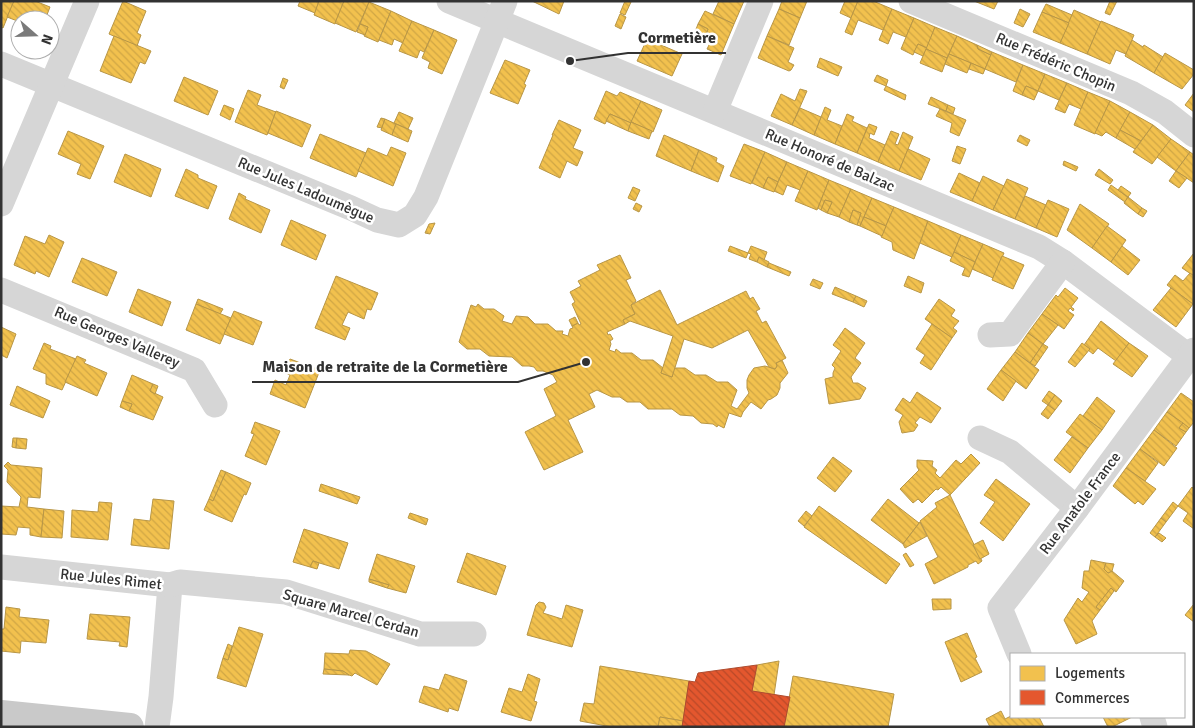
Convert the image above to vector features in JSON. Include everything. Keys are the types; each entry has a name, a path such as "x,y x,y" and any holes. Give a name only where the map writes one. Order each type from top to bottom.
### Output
{"main road":[{"path":"1,714 130,727"}],"street":[{"path":"1,204 87,1"},
{"name":"Rue Honoré de Balzac","path":"449,1 501,11 715,111 1039,248 1063,262 1192,356"},
{"path":"715,111 761,1"},
{"name":"Rue Frédéric Chopin","path":"922,3 1131,93 1165,112 1194,135"},
{"name":"Rue Jules Ladoumègue","path":"1,64 377,220 398,225 414,215 426,197 501,11"},
{"path":"990,335 1010,334 1063,262"},
{"name":"Rue Georges Vallerey","path":"1,290 194,370 215,405"},
{"name":"Rue Anatole France","path":"1019,653 1000,608 1192,356"},
{"path":"980,438 1010,452 1077,508"},
{"name":"Rue Jules Rimet","path":"1,567 170,585 161,697 156,727"},
{"name":"Square Marcel Cerdan","path":"170,585 180,582 286,592 420,634 474,634"}],"building: Logements":[{"path":"1,1 14,1 3,28 1,27"},
{"path":"14,1 35,1 50,7 49,10 10,10"},
{"path":"123,1 146,11 137,33 141,35 137,46 109,34"},
{"path":"300,1 319,1 315,13 298,6"},
{"path":"319,1 344,1 335,24 314,15"},
{"path":"344,1 369,2 356,32 335,23"},
{"path":"532,1 564,1 559,14"},
{"path":"625,1 631,2 625,15 620,13"},
{"path":"719,1 744,1 734,24 713,14"},
{"path":"782,1 807,1 800,18 779,9"},
{"path":"845,1 858,1 851,18 840,13"},
{"path":"858,1 873,1 892,9 883,30 858,20 852,35 845,32"},
{"path":"974,1 998,1 994,9"},
{"path":"1110,1 1117,1 1110,15 1105,13"},
{"path":"369,2 391,11 378,42 364,36 368,27 360,24"},
{"path":"1046,4 1072,15 1069,23 1042,12"},
{"path":"779,9 800,18 789,45 767,36"},
{"path":"892,9 914,18 906,37 893,32 888,44 879,40"},
{"path":"1020,9 1030,14 1023,27 1014,23"},
{"path":"1074,10 1101,22 1087,54 1060,43"},
{"path":"391,11 412,21 403,43 394,39 392,45 379,40"},
{"path":"705,11 734,24 721,55 707,49 712,39 705,37 708,29 698,24"},
{"path":"1042,12 1069,23 1060,43 1033,32"},
{"path":"620,14 626,17 621,29 615,26"},
{"path":"914,18 935,27 927,48 918,44 913,55 901,49"},
{"path":"412,21 434,30 424,52 420,50 417,58 399,51"},
{"path":"1101,21 1134,35 1126,54 1116,50 1110,64 1087,54"},
{"path":"360,24 368,27 365,35 357,32"},
{"path":"698,24 708,29 705,37 695,32"},
{"path":"935,27 957,36 947,58 926,49"},
{"path":"434,30 457,40 442,74 428,68 430,62 422,58"},
{"path":"114,36 151,51 145,64 140,62 131,83 100,71"},
{"path":"767,36 794,48 788,62 794,65 791,70 789,71 758,58"},
{"path":"957,36 977,45 978,49 991,55 985,69 949,54"},
{"path":"647,39 682,54 672,76 637,61"},
{"path":"1132,40 1163,57 1154,73 1125,56"},
{"path":"918,44 927,48 923,56 914,52"},
{"path":"977,45 992,52 991,55 978,49"},
{"path":"926,49 947,58 942,72 920,63"},
{"path":"992,52 1023,65 1016,82 985,69"},
{"path":"1165,53 1194,70 1194,74 1182,89 1154,73"},
{"path":"949,54 971,63 967,73 945,64"},
{"path":"820,58 842,67 838,76 817,67"},
{"path":"505,60 530,70 518,104 490,93"},
{"path":"971,63 985,69 983,74 969,69"},
{"path":"1023,65 1045,74 1038,91 1026,86 1022,95 1013,91"},
{"path":"1045,74 1067,83 1059,100 1038,91"},
{"path":"877,75 888,80 886,86 874,81"},
{"path":"184,77 218,91 208,115 174,101"},
{"path":"283,78 288,80 284,89 280,87"},
{"path":"1067,83 1088,92 1081,109 1069,104 1065,113 1055,109"},
{"path":"886,86 906,95 905,100 884,90"},
{"path":"1026,86 1038,91 1034,100 1022,95"},
{"path":"800,89 807,91 792,125 771,116 781,94 795,101"},
{"path":"248,90 261,95 257,105 276,112 267,135 235,122"},
{"path":"606,91 617,96 620,92 641,101 631,123 610,114 605,124 594,119"},
{"path":"1088,92 1110,101 1095,134 1074,125"},
{"path":"1194,93 1194,112 1185,105"},
{"path":"931,97 948,105 946,111 928,104"},
{"path":"641,101 662,110 653,132 631,122"},
{"path":"1110,101 1130,112 1116,138 1106,132 1102,136 1095,133"},
{"path":"224,105 234,109 230,120 220,115"},
{"path":"948,105 955,108 953,114 946,111"},
{"path":"825,107 831,110 827,120 842,126 835,144 814,135"},
{"path":"800,108 821,117 814,135 792,125"},
{"path":"940,109 966,120 959,136 950,132 952,123 936,116"},
{"path":"276,111 311,125 302,147 268,133"},
{"path":"399,112 413,118 408,129 394,123"},
{"path":"1130,112 1153,125 1141,141 1120,130"},
{"path":"610,114 631,123 628,131 606,121"},
{"path":"847,114 854,117 852,121 867,128 857,153 835,144"},
{"path":"381,118 385,119 382,128 377,127"},
{"path":"385,119 396,124 392,135 381,130"},
{"path":"559,120 581,130 573,148 583,152 577,166 567,161 560,178 539,168"},
{"path":"631,122 652,131 649,139 628,131"},
{"path":"396,124 412,131 408,142 392,135"},
{"path":"869,124 877,127 874,135 870,133 869,138 885,145 878,162 857,153"},
{"path":"1153,125 1171,139 1152,164 1133,152"},
{"path":"1120,130 1141,141 1135,149 1116,138"},
{"path":"68,131 104,146 90,179 77,174 81,164 58,154"},
{"path":"891,131 899,134 895,144 898,145 903,132 913,137 899,171 878,162"},
{"path":"320,134 366,153 356,177 310,158"},
{"path":"664,135 699,150 691,171 656,156"},
{"path":"1020,135 1030,140 1027,146 1017,141"},
{"path":"1171,139 1190,152 1176,171 1157,157"},
{"path":"744,144 765,152 751,184 730,176"},
{"path":"957,146 966,149 960,164 952,161"},
{"path":"391,147 406,153 393,186 358,171 368,148 387,156"},
{"path":"908,149 930,159 921,180 899,171"},
{"path":"699,150 717,158 716,162 724,166 718,182 691,171"},
{"path":"765,152 787,162 778,182 768,177 763,188 752,183"},
{"path":"1190,152 1194,155 1194,183 1176,171"},
{"path":"125,154 161,169 151,197 114,182"},
{"path":"1064,161 1078,167 1076,171 1063,165"},
{"path":"787,162 808,171 800,190 787,185 783,195 774,191"},
{"path":"186,169 198,175 198,178 217,186 208,209 175,196"},
{"path":"1099,169 1113,180 1110,184 1095,175"},
{"path":"808,171 829,180 817,210 795,201"},
{"path":"1176,171 1187,178 1179,188 1169,181"},
{"path":"959,173 980,183 972,201 950,192"},
{"path":"983,176 1004,186 993,210 972,201"},
{"path":"768,177 778,182 774,192 763,188"},
{"path":"1007,179 1028,188 1015,219 993,210"},
{"path":"829,180 851,189 839,217 827,213 832,202 825,200 821,210 818,208"},
{"path":"1111,185 1128,197 1125,202 1108,190"},
{"path":"1121,186 1131,193 1128,197 1118,190"},
{"path":"633,187 640,190 635,201 628,198"},
{"path":"851,189 872,198 860,226 857,225 861,213 853,210 849,222 839,217"},
{"path":"239,193 246,197 245,199 270,210 261,233 229,219"},
{"path":"1025,196 1046,205 1036,228 1015,219"},
{"path":"1128,197 1142,208 1138,214 1124,203"},
{"path":"872,198 894,207 886,226 864,217"},
{"path":"825,200 832,202 827,213 821,210"},
{"path":"1048,200 1069,209 1057,237 1036,228"},
{"path":"636,203 642,206 639,212 633,209"},
{"path":"1080,204 1109,224 1092,248 1067,230"},
{"path":"894,207 928,221 914,259 893,250 892,242 881,237"},
{"path":"1142,208 1147,211 1143,217 1138,214"},
{"path":"853,210 861,213 857,225 849,222"},
{"path":"864,217 886,226 882,236 860,226"},
{"path":"291,220 326,235 316,260 281,245"},
{"path":"928,221 961,235 952,257 920,243"},
{"path":"435,223 430,234 425,233 429,224"},
{"path":"1107,226 1126,240 1111,262 1092,248"},
{"path":"49,235 64,242 49,277 36,271 35,274 14,265 25,236 45,244"},
{"path":"961,235 983,244 975,262 954,252"},
{"path":"983,244 1004,253 993,278 972,269"},
{"path":"730,246 748,253 746,258 728,251"},
{"path":"751,246 767,252 764,260 759,257 757,262 749,259 751,254 748,253"},
{"path":"1122,246 1140,260 1128,275 1111,262"},
{"path":"954,252 975,262 969,277 962,275 965,268 950,261"},
{"path":"1194,253 1194,276 1182,268"},
{"path":"620,255 631,278 626,280 636,301 631,305 635,314 623,320 625,324 607,332 613,339 610,341 609,350 615,352 616,349 621,353 632,353 641,360 653,360 663,368 661,373 672,377 674,368 685,368 695,375 706,375 717,382 728,382 737,390 731,406 737,409 749,393 747,380 754,368 765,366 775,369 776,363 782,360 788,373 780,383 777,395 768,400 761,409 751,402 741,417 729,413 724,428 718,425 717,427 713,424 701,423 693,416 680,415 672,409 648,409 640,402 627,402 620,397 612,397 597,390 589,394 595,407 568,420 583,452 544,470 525,432 556,416 544,389 557,382 553,375 537,371 534,367 522,366 512,357 489,356 480,349 467,349 459,342 471,305 476,307 478,304 484,309 494,309 504,316 502,321 512,324 516,316 528,317 535,324 548,324 556,331 563,331 562,334 568,336 570,329 573,328 572,326 578,323 579,325 581,324 572,304 575,302 570,292 581,286 578,281 600,270 597,265"},
{"path":"1002,256 1024,265 1013,289 992,280"},
{"path":"759,257 769,262 767,267 757,262"},
{"path":"82,258 117,272 107,296 72,282"},
{"path":"769,263 791,272 789,276 767,267"},
{"path":"1190,273 1194,276 1193,304 1167,285 1175,275 1183,281"},
{"path":"336,276 378,293 371,310 367,309 364,319 348,312 342,325 350,328 345,340 315,328"},
{"path":"908,276 924,283 921,293 904,286"},
{"path":"813,279 823,283 820,289 810,285"},
{"path":"835,287 856,296 853,302 832,294"},
{"path":"1065,288 1078,298 1071,307 1074,309 1073,311 1070,308 1068,311 1074,315 1064,329 1042,314 1056,295 1058,297"},
{"path":"1171,288 1193,304 1176,327 1153,310"},
{"path":"138,289 171,302 162,326 129,312"},
{"path":"660,290 677,325 746,291 750,299 753,297 760,309 756,311 762,323 766,321 786,358 776,363 775,369 769,367 748,330 712,348 684,339 672,377 661,373 673,336 630,321 625,324 623,320 635,314 631,305"},
{"path":"856,296 867,301 864,307 853,302"},
{"path":"198,299 223,309 220,314 196,304"},
{"path":"939,299 955,310 951,316 959,321 953,328 957,331 952,338 925,319"},
{"path":"196,304 231,318 220,344 186,330"},
{"path":"234,311 262,322 253,345 224,334"},
{"path":"1042,314 1058,325 1043,344 1028,333"},
{"path":"575,317 578,323 572,326 569,320"},
{"path":"1101,321 1129,343 1116,361 1098,348 1093,354 1084,345"},
{"path":"932,324 952,338 931,370 920,363 925,355 916,349"},
{"path":"1,327 16,334 7,358 1,355"},
{"path":"845,328 865,343 855,358 861,363 851,377 853,383 858,383 866,388 860,399 829,404 825,379 833,377 835,368 832,365 841,351 833,345"},
{"path":"1028,333 1043,344 1030,363 1015,352"},
{"path":"44,343 51,346 50,349 76,359 62,390 46,384 46,374 33,369"},
{"path":"1082,343 1090,349 1075,367 1068,362"},
{"path":"1129,343 1148,356 1132,377 1113,364"},
{"path":"1043,344 1048,347 1035,366 1030,363"},
{"path":"1015,352 1039,370 1026,389 1001,370"},
{"path":"77,356 86,360 84,363 107,373 97,396 65,382"},
{"path":"290,359 320,370 305,408 270,394 275,380 286,385 290,375 281,371"},
{"path":"1001,370 1016,381 1003,401 987,389"},
{"path":"132,375 153,384 150,391 163,397 153,420 129,411 132,404 122,401"},
{"path":"153,384 158,386 155,394 150,391"},
{"path":"17,386 50,401 43,418 10,405"},
{"path":"1049,391 1055,395 1048,405 1042,401"},
{"path":"917,392 941,408 931,423 920,417 915,423 918,425 914,431 902,433 899,422 903,415 895,410 903,398 910,403"},
{"path":"1181,393 1194,402 1194,422 1189,428 1167,412"},
{"path":"1055,395 1062,401 1055,410 1048,405"},
{"path":"1097,397 1115,411 1102,430 1083,416"},
{"path":"122,401 132,404 129,411 120,407"},
{"path":"1048,405 1055,410 1048,419 1041,414"},
{"path":"1167,412 1183,423 1179,428 1186,432 1176,446 1154,430"},
{"path":"1080,414 1102,430 1088,448 1066,432"},
{"path":"255,422 280,431 266,465 245,456 254,434 251,433"},
{"path":"1183,423 1189,428 1186,432 1179,428"},
{"path":"1154,430 1177,448 1164,466 1140,449"},
{"path":"1072,437 1088,448 1070,473 1054,460"},
{"path":"13,438 17,438 16,448 12,447"},
{"path":"17,438 27,439 26,449 16,448"},
{"path":"1140,449 1158,463 1145,481 1126,468"},
{"path":"971,454 980,463 950,495 941,487 938,490 936,489 922,503 918,499 913,503 900,489 919,470 917,460 933,461 932,466 937,470 935,473 940,478 956,460 961,464"},
{"path":"833,457 852,471 835,492 817,478"},
{"path":"8,462 11,465 42,468 40,498 28,497 27,507 44,509 41,537 30,535 30,528 18,527 16,535 1,534 1,506 19,507 21,497 7,482 8,470 4,466"},
{"path":"1126,468 1156,489 1143,505 1138,501 1135,504 1113,486"},
{"path":"221,470 226,472 213,501 209,499"},
{"path":"226,472 251,483 232,522 204,510 209,499 213,501"},
{"path":"996,479 1030,504 1003,541 980,523 995,502 984,495"},
{"path":"321,484 360,497 357,504 319,491"},
{"path":"1192,487 1194,489 1194,529 1183,521 1188,513 1178,506"},
{"path":"950,495 982,561 978,564 976,561 934,584 925,564 938,557 920,521 937,507 935,503"},
{"path":"153,499 174,501 169,549 131,545 134,519 150,521"},
{"path":"888,499 919,523 903,544 871,520"},
{"path":"99,502 112,503 108,540 71,537 72,510 98,512"},
{"path":"1173,502 1178,506 1166,522 1161,518"},
{"path":"819,506 900,564 886,584 804,527"},
{"path":"44,509 64,511 62,538 41,537"},
{"path":"806,511 812,516 804,526 798,521"},
{"path":"410,513 428,519 426,525 408,518"},
{"path":"1161,518 1166,522 1155,537 1150,533"},
{"path":"920,522 927,536 905,548 903,544"},
{"path":"304,529 348,543 339,569 313,561 310,567 293,562"},
{"path":"1159,533 1166,538 1162,542 1155,537"},
{"path":"983,540 989,554 980,559 973,545"},
{"path":"467,553 506,566 496,595 457,582"},
{"path":"906,553 914,565 910,567 903,555"},
{"path":"377,554 415,566 406,593 387,588 389,585 369,579"},
{"path":"1091,560 1106,563 1104,569 1108,573 1112,571 1124,581 1116,592 1111,588 1096,607 1100,610 1092,621 1097,634 1076,644 1064,620 1078,598 1082,602 1089,592 1082,588 1084,571 1089,571"},
{"path":"313,561 319,563 317,569 310,567"},
{"path":"1106,563 1114,564 1112,571 1108,573 1104,569"},
{"path":"369,579 389,585 387,588 369,582"},
{"path":"1111,588 1114,591 1100,610 1096,607"},
{"path":"932,599 951,599 951,609 933,610"},
{"path":"539,602 544,603 546,607 543,613 562,619 566,605 583,610 572,647 527,635 536,605"},
{"path":"1194,604 1194,622 1185,615"},
{"path":"6,607 20,609 19,617 49,620 46,643 21,641 20,653 1,651 1,629 4,629"},
{"path":"90,614 130,617 127,647 119,646 120,642 87,639"},
{"path":"239,627 263,634 246,687 217,678 223,658 228,660"},
{"path":"967,633 977,657 975,658 982,672 961,682 945,642"},
{"path":"228,644 232,646 228,660 223,658"},
{"path":"350,650 366,651 390,664 377,685 355,673 352,676 343,671 324,669 325,653 349,654"},
{"path":"779,661 774,695 752,691 757,665"},
{"path":"600,666 689,681 683,721 660,717 658,727 612,727 580,721 584,703 594,704"},
{"path":"324,669 343,671 349,675 323,674"},
{"path":"445,674 467,681 458,711 449,708 448,712 419,702 424,686 439,690"},
{"path":"528,674 540,679 534,701 537,702 531,721 501,712 509,688 522,692"},
{"path":"793,676 894,694 888,727 784,727"},
{"path":"1001,711 1005,719 1010,716 1040,718 1044,727 990,727 986,719"},
{"path":"660,717 683,721 682,727 658,727"},
{"path":"1104,718 1130,718 1112,727 1108,727"}],"building: Commerces":[{"path":"757,665 752,691 790,697 784,727 682,727 689,681 695,682 698,673"}],"place":[{"name":"Cormetière","path":"570,61"},
{"name":"Maison de retraite de la Cormetière","path":"586,362"}]}
